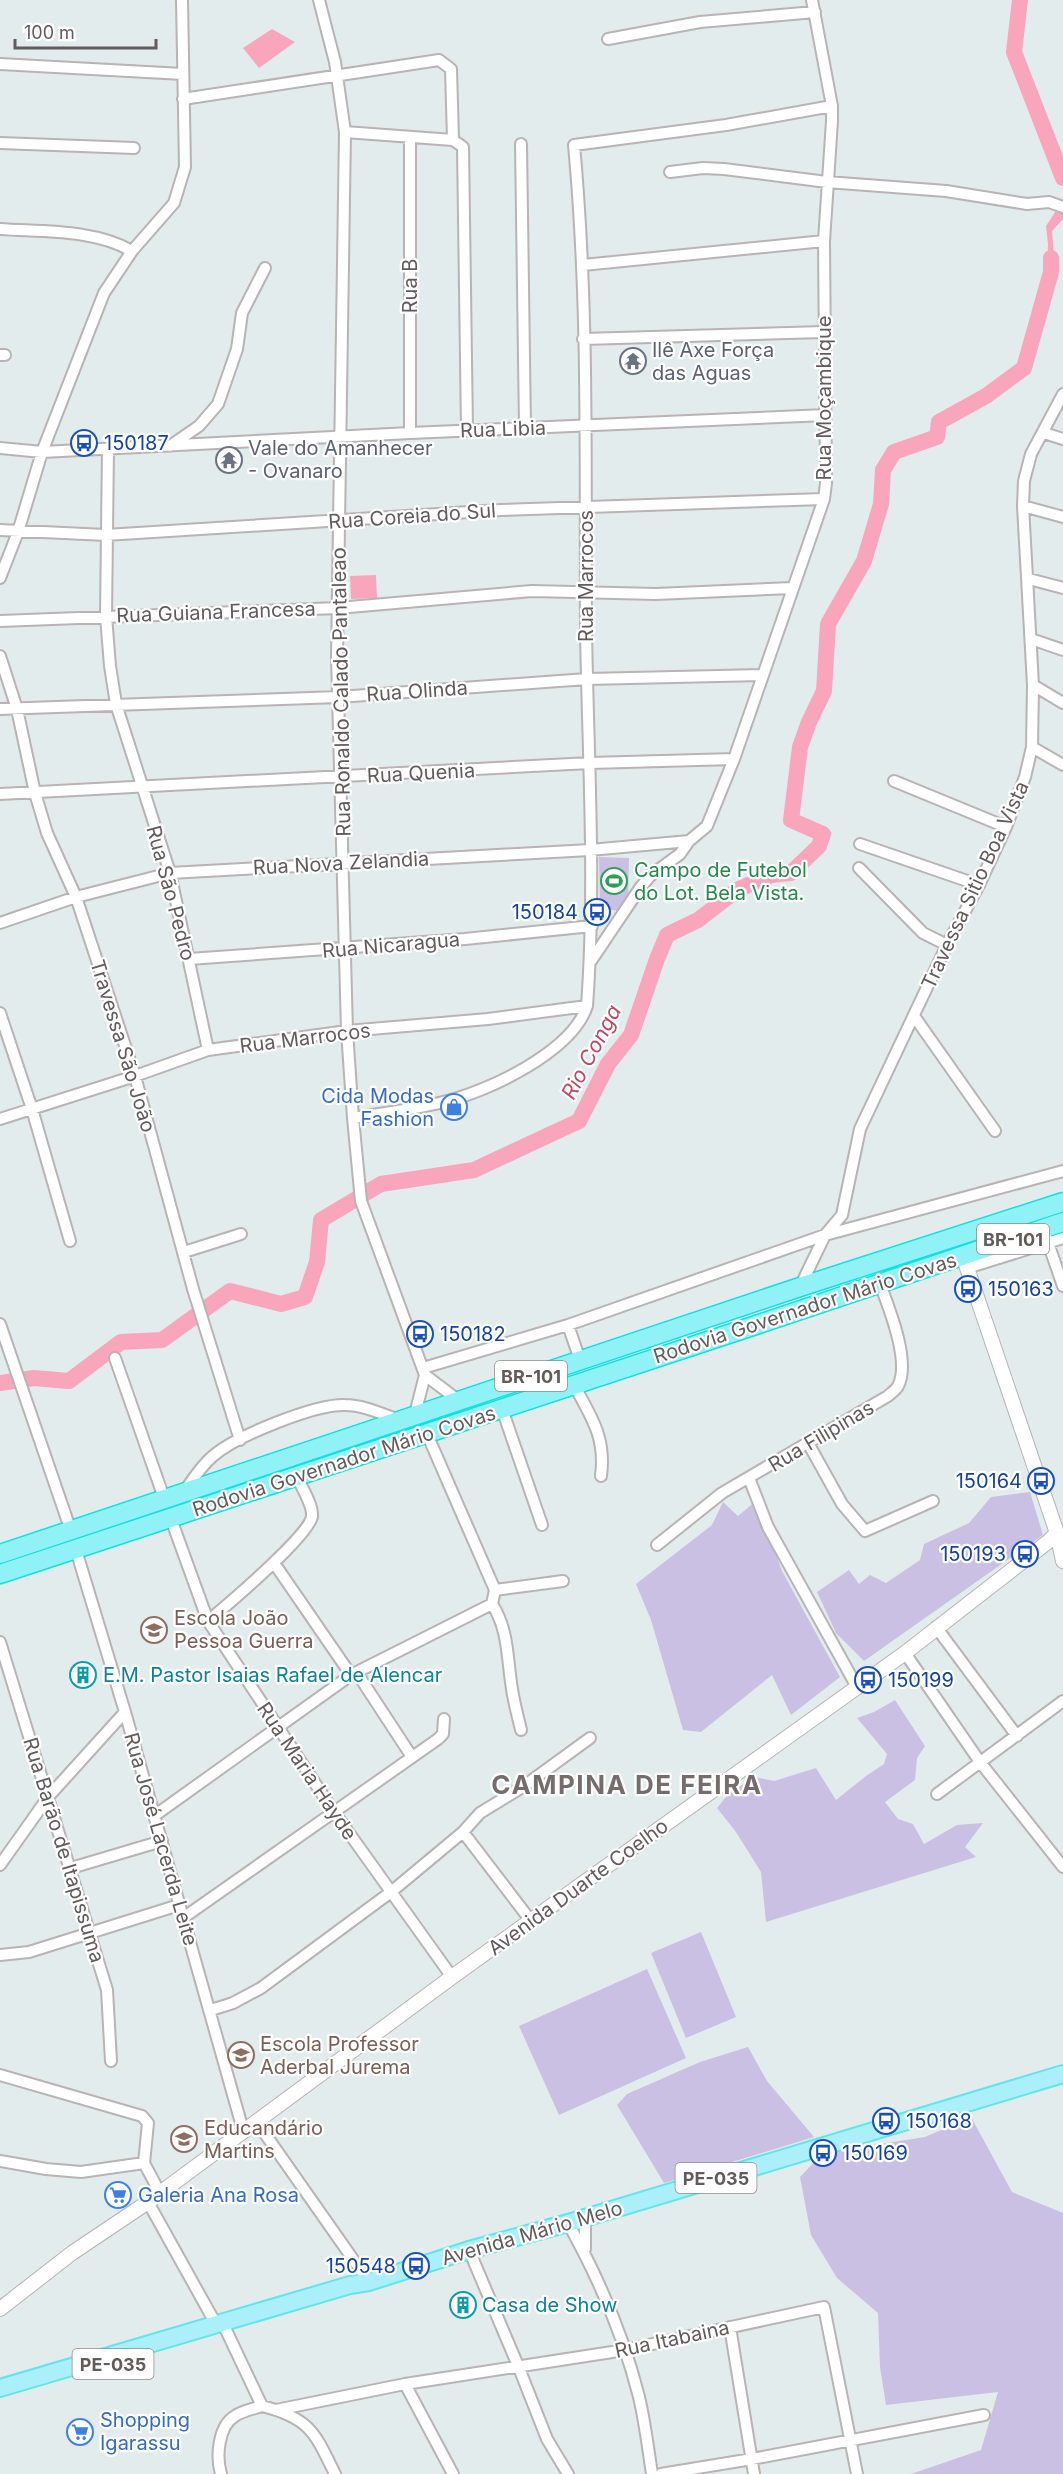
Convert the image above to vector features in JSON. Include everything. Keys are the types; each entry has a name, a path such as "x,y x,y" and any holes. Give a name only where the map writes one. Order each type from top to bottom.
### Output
{"highway":[{"name":"Rodovia Governador Mário Covas","path":"0,1554 458,1400 1063,1202"},
{"name":"Rodovia Governador Mário Covas","path":"0,1574 880,1284 965,1262 1045,1235 1063,1222"}],"main road":[{"path":"965,1262 1060,1529 1063,1561"},
{"name":"Avenida Duarte Coelho","path":"0,2309 72,2253 148,2202 452,1977 904,1653 1049,1541 1060,1529"},
{"name":"Avenida Mário Melo","path":"0,2399 350,2285 369,2282 469,2250 568,2223 1063,2074"},
{"name":"Avenida Mário Melo","path":"0,2388 222,2328"}],"street":[{"path":"0,579 18,532 42,452 104,293 132,251 174,203 180,186 185,167 182,0"},
{"name":"Rua Ronaldo Calado Pantaleao","path":"319,0 337,75 345,132 338,608 347,1031 352,1118 361,1201 424,1371"},
{"name":"Rua Moçambique","path":"590,961 650,876 680,854 706,826 734,759 824,499 826,416 824,241 832,106 812,0"},
{"path":"608,39 700,22 815,12"},
{"path":"183,99 431,60 439,60 451,69 458,144 467,430"},
{"path":"0,64 183,74"},
{"name":"Rua Marrocos","path":"352,1118 444,1102 469,1094 522,1070 555,1047 578,1025 587,1006 592,926 583,265 574,145 726,125 832,106"},
{"path":"345,132 458,144"},
{"name":"Rua B","path":"410,139 410,432"},
{"path":"0,143 134,148"},
{"path":"521,144 525,428"},
{"path":"670,172 703,168 827,182 946,191 1027,204 1049,202 1060,205"},
{"path":"0,230 86,236 114,242 132,251"},
{"path":"583,265 824,241"},
{"path":"170,446 199,426 218,404 237,349 242,313 265,268"},
{"path":"583,339 824,332"},
{"name":"Travessa Sitio Boa Vista","path":"800,1287 825,1235 836,1223 845,1206 860,1130 947,945 979,885 1025,777 1032,747 1033,685 1029,579 1023,506 1027,467 1031,454 1063,394"},
{"name":"Rua Libia","path":"0,448 42,452 410,432 826,416"},
{"path":"1044,433 1063,439"},
{"name":"Rua São Pedro","path":"108,449 106,616 116,704 170,873 208,1050"},
{"name":"Rua Coreia do Sul","path":"0,530 106,536 501,510 824,499"},
{"path":"1023,506 1063,517"},
{"path":"1029,579 1063,588"},
{"name":"Rua Guiana Francesa","path":"0,621 338,608 532,591 656,594 792,588"},
{"path":"1032,639 1063,650"},
{"name":"Travessa São João","path":"0,656 17,709 47,833 76,897 135,1076 194,1289 240,1440"},
{"name":"Rua Olinda","path":"0,709 339,697 587,679 762,675"},
{"path":"1033,685 1063,703"},
{"path":"1032,747 1063,765"},
{"name":"Rua Quenia","path":"0,794 590,763 734,759"},
{"path":"894,781 1006,826"},
{"name":"Rua Nova Zelandia","path":"0,923 76,897 170,873 590,850 689,842"},
{"path":"860,844 979,885"},
{"path":"859,868 923,933 947,945"},
{"name":"Rua Nicaragua","path":"189,959 345,949 592,926"},
{"name":"Rua Marrocos","path":"0,1119 208,1050 347,1031 488,1019 587,1006"},
{"path":"0,1013 32,1109 70,1241"},
{"path":"914,1016 995,1131"},
{"path":"424,1371 568,1325 825,1235 1063,1171"},
{"path":"184,1252 241,1234"},
{"path":"1063,1238 1045,1235 1063,1286"},
{"name":"Rua Filipinas","path":"657,1545 722,1493 888,1396 898,1386 901,1365 897,1332 880,1284"},
{"path":"0,1324 71,1531"},
{"path":"568,1325 580,1360"},
{"path":"115,1358 164,1498"},
{"path":"424,1371 458,1400"},
{"path":"184,1492 210,1459 240,1440 274,1424 333,1406 358,1407 407,1417 424,1371"},
{"path":"574,1385 601,1439 604,1455 601,1476"},
{"path":"502,1409 542,1525"},
{"path":"427,1434 495,1590 492,1604 502,1622 505,1635 520,1730"},
{"path":"808,1443 842,1504 865,1531 933,1500"},
{"path":"208,1621 274,1563 311,1522 312,1517 297,1478"},
{"path":"749,1478 768,1527 856,1686"},
{"name":"Rua Maria Hayde","path":"171,1519 208,1621 334,1812 452,1977"},
{"name":"Rua José Lacerda Leite","path":"76,1550 211,2010 243,2130"},
{"path":"274,1563 412,1757"},
{"path":"495,1590 563,1581"},
{"path":"154,1816 354,1674 492,1604"},
{"path":"936,1627 1017,1736"},
{"name":"Rua Barão de Itapissuma","path":"0,1642 107,1990 111,2061"},
{"path":"904,1653 980,1762 1063,1867"},
{"path":"937,1794 1063,1701"},
{"path":"0,1865 49,1796 125,1712"},
{"path":"183,1918 443,1734 444,1719"},
{"path":"211,2010 233,2003 261,1988 391,1892 463,1832 480,1813 524,1786 590,1738"},
{"path":"463,1832 531,1920"},
{"path":"71,1868 162,1841"},
{"path":"0,1955 29,1952 179,1905"},
{"path":"0,2075 142,2116 148,2123 144,2163 160,2193"},
{"path":"256,2121 369,2282"},
{"path":"0,2162 81,2172 144,2163"},
{"path":"148,2202 222,2328 262,2406"},
{"path":"585,2217 585,2252"},
{"path":"568,2223 585,2252 625,2350 639,2398 652,2474"},
{"path":"469,2250 547,2439 568,2474"},
{"name":"Rua Itabaina","path":"276,2410 405,2384 625,2350 824,2307 850,2441"},
{"path":"730,2327 754,2474"},
{"path":"405,2384 453,2474"},
{"path":"221,2474 219,2445 229,2420 236,2415 262,2406 276,2410 309,2427 315,2434 335,2474"},
{"path":"662,2474 752,2460 984,2415"},
{"path":"850,2441 857,2474"}],"shaded area":[{"path":"272,29 295,42 259,68 243,48"},
{"path":"1063,200 1063,219 1052,231 1055,272 1052,282 1047,279 1046,226"},
{"path":"376,575 377,598 351,599 350,576"},
{"name":"Campo de Futebol do Lot. Bela Vista.","path":"599,857 629,858 628,904 622,911 600,909"},
{"path":"1030,1492 1043,1535 864,1661 836,1633 817,1592 849,1570 859,1584 870,1575 886,1583 920,1560 924,1544 969,1523 991,1497"},
{"path":"757,1500 782,1571 840,1677 791,1715 772,1675 701,1732 683,1730 651,1620 636,1584 712,1525 723,1502 738,1516"},
{"path":"895,1700 925,1746 917,1758 915,1780 885,1802 898,1819 913,1824 924,1844 957,1825 983,1823 965,1847 976,1857 766,1922 761,1872 736,1832 717,1808 730,1792 755,1777 774,1781 816,1768 836,1800 884,1764 887,1754 857,1718 874,1712"},
{"path":"701,1932 736,2017 686,2038 651,1953"},
{"path":"647,1969 686,2058 559,2115 519,2026"},
{"path":"748,2047 767,2081 814,2137 664,2183 617,2105 627,2094 700,2062"},
{"path":"971,2117 1012,2192 1063,2213 1063,2474 911,2474 981,2450 998,2392 886,2405 880,2367 878,2313 837,2278 811,2235 800,2177 823,2153 925,2137"}],"waterway":[{"name":"Rio Conga","path":"1020,0 1014,52 1063,178"},
{"name":"Rio Conga","path":"0,1383 34,1378 69,1381 121,1342 162,1340 230,1291 281,1304 305,1297 317,1262 321,1220 381,1184 474,1170 579,1121 608,1064 631,1035 667,935 698,920 737,890 771,875 791,873 819,846 823,834 791,820 800,747 824,691 828,624 864,561 881,504 883,470 894,452 937,437 939,422 986,396 1024,368 1051,272 1051,258"}],"place":[{"name":"Ilê Axe Força das Aguas","path":"633,361"},
{"name":"150187","path":"84,443"},
{"name":"Vale do Amanhecer - Ovanaro","path":"229,460"},
{"name":"Campo de Futebol do Lot. Bela Vista.","path":"614,881"},
{"name":"150184","path":"597,912"},
{"name":"Cida Modas Fashion","path":"454,1107"},
{"name":"150163","path":"968,1289"},
{"name":"150182","path":"420,1334"},
{"name":"150164","path":"1041,1481"},
{"name":"150193","path":"1025,1554"},
{"name":"Escola João Pessoa Guerra","path":"154,1630"},
{"name":"E.M. Pastor Isaias Rafael de Alencar","path":"83,1675"},
{"name":"150199","path":"868,1680"},
{"name":"Escola Professor Aderbal Jurema","path":"241,2055"},
{"name":"150168","path":"886,2121"},
{"name":"Educandário Martins","path":"184,2139"},
{"name":"150169","path":"823,2153"},
{"name":"Galeria Ana Rosa","path":"118,2195"},
{"name":"150548","path":"416,2266"},
{"name":"Casa de Show","path":"463,2305"},
{"name":"Shopping Igarassu","path":"80,2432"}],"district":[{"name":"CAMPINA DE FEIRA","path":"627,1784"}]}
